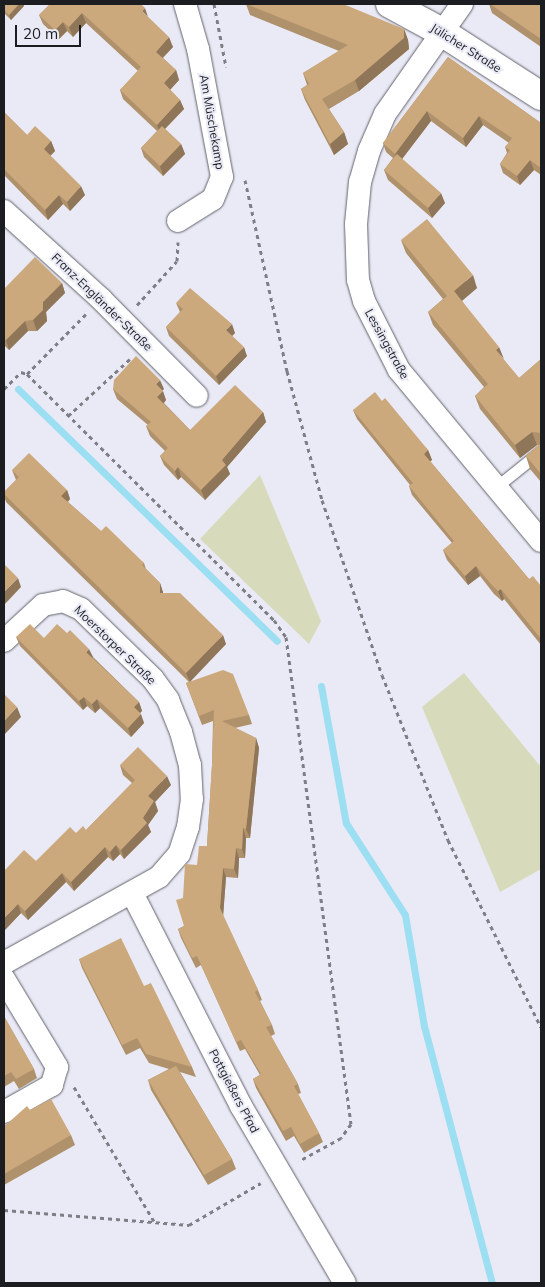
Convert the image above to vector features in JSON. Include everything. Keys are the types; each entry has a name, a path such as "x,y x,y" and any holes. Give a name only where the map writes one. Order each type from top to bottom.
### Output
{"main road":[{"name":"Jülicher Straße","path":"390,4 440,31 541,96"}],"street":[{"name":"Am Müschekamp","path":"178,221 213,199 222,177 198,49 186,4"},
{"name":"Lessingstraße","path":"462,4 440,31 385,114 370,151 360,182 356,224 358,280 364,301 399,370 541,542"},
{"name":"Franz-Engländer-Straße","path":"8,222 101,299 197,396"},
{"name":"Moerstorper Straße","path":"4,641 43,604 63,601 72,604 153,679 168,700 181,732 190,765 192,799 188,826 178,854 158,877 4,964"},
{"name":"Pottgießers Pfad","path":"132,893 241,1106 345,1283"},
{"path":"4,979 57,1068 52,1085 4,1112"}],"lane":[{"path":"496,487 541,451"}],"path":[{"path":"214,4 227,72"},
{"path":"243,171 287,371 322,500 382,675 448,840 541,1028"},
{"path":"122,320 177,261 178,221"},
{"path":"27,374 101,299"},
{"path":"68,416 146,344"},
{"path":"4,389 21,372 27,374 274,620 286,637 351,1124 341,1138 189,1225 4,1210"},
{"path":"57,1068 66,1073 154,1222"}],"green space":[{"path":"260,475 321,621 309,644 200,539"},
{"path":"464,673 541,767 541,869 500,892 422,707"}],"building":[{"path":"4,4 19,4 9,15 4,10"},
{"path":"50,4 141,4 145,8 142,11 169,37 156,52 176,70 164,83 180,100 157,125 120,90 141,67 82,13 69,27 63,22 55,30 39,15"},
{"path":"246,4 343,4 404,29 404,38 355,80 322,99 344,132 330,144 301,89 309,84 303,73 348,45"},
{"path":"490,4 541,4 541,39"},
{"path":"448,57 541,123 541,168 530,160 517,176 500,164 510,150 505,147 512,138 479,116 463,138 427,111 395,154 383,143"},
{"path":"4,112 27,135 35,126 51,141 44,149 81,186 67,202 59,195 45,210 4,169"},
{"path":"162,126 181,144 160,166 141,148"},
{"path":"397,154 441,193 428,208 384,170"},
{"path":"427,219 473,275 454,291 499,347 496,350 519,378 541,359 541,433 532,432 515,445 475,396 488,384 428,312 447,296 401,240"},
{"path":"35,257 62,283 43,302 43,310 33,320 25,321 6,340 4,338 4,289"},
{"path":"190,288 232,324 226,330 244,347 216,376 166,327 183,309 176,303"},
{"path":"136,356 160,380 156,384 163,391 157,397 190,430 235,385 263,412 222,460 226,465 201,490 178,467 175,471 160,456 168,448 146,426 151,422 113,389 114,380"},
{"path":"375,392 382,401 385,398 428,450 424,454 529,579 533,576 541,586 541,639 501,589 498,591 476,566 465,576 443,550 454,541 409,486 413,483 353,410"},
{"path":"541,443 541,474 526,456"},
{"path":"29,453 67,490 61,496 101,531 106,526 144,563 142,565 160,583 160,593 180,593 223,635 186,673 4,494 19,477 12,470"},
{"path":"4,564 18,578 4,592"},
{"path":"30,624 44,638 57,624 67,633 70,630 89,649 86,652 139,702 134,707 141,714 128,728 97,699 92,704 84,697 79,701 16,637"},
{"path":"223,670 233,674 249,715 222,721 256,738 246,829 243,828 242,849 236,848 234,869 223,868 220,908 258,990 255,992 272,1025 266,1027 298,1084 294,1086 319,1133 300,1144 291,1127 283,1131 253,1079 261,1074 241,1040 236,1042 197,956 192,958 178,929 184,926 176,900 183,898 185,864 197,865 199,846 207,846 214,710 199,716 186,683"},
{"path":"4,694 17,707 4,721"},
{"path":"138,747 167,776 148,796 154,801 143,818 147,823 121,850 116,845 110,852 105,847 71,882 62,873 25,911 18,904 4,918 4,871 24,850 36,861 70,827 76,833 83,826 86,830 135,780 120,765"},
{"path":"121,938 144,986 151,983 192,1067 146,1054 137,1038 122,1045 79,959"},
{"path":"4,1016 34,1069 16,1079 11,1072 4,1076"},
{"path":"176,1066 232,1159 204,1175 148,1080"},
{"path":"51,1099 71,1135 4,1174 4,1126 27,1106 30,1110"}],"waterway":[{"path":"18,389 277,641"},
{"path":"321,686 346,823 405,915 424,1026 492,1283"}]}
